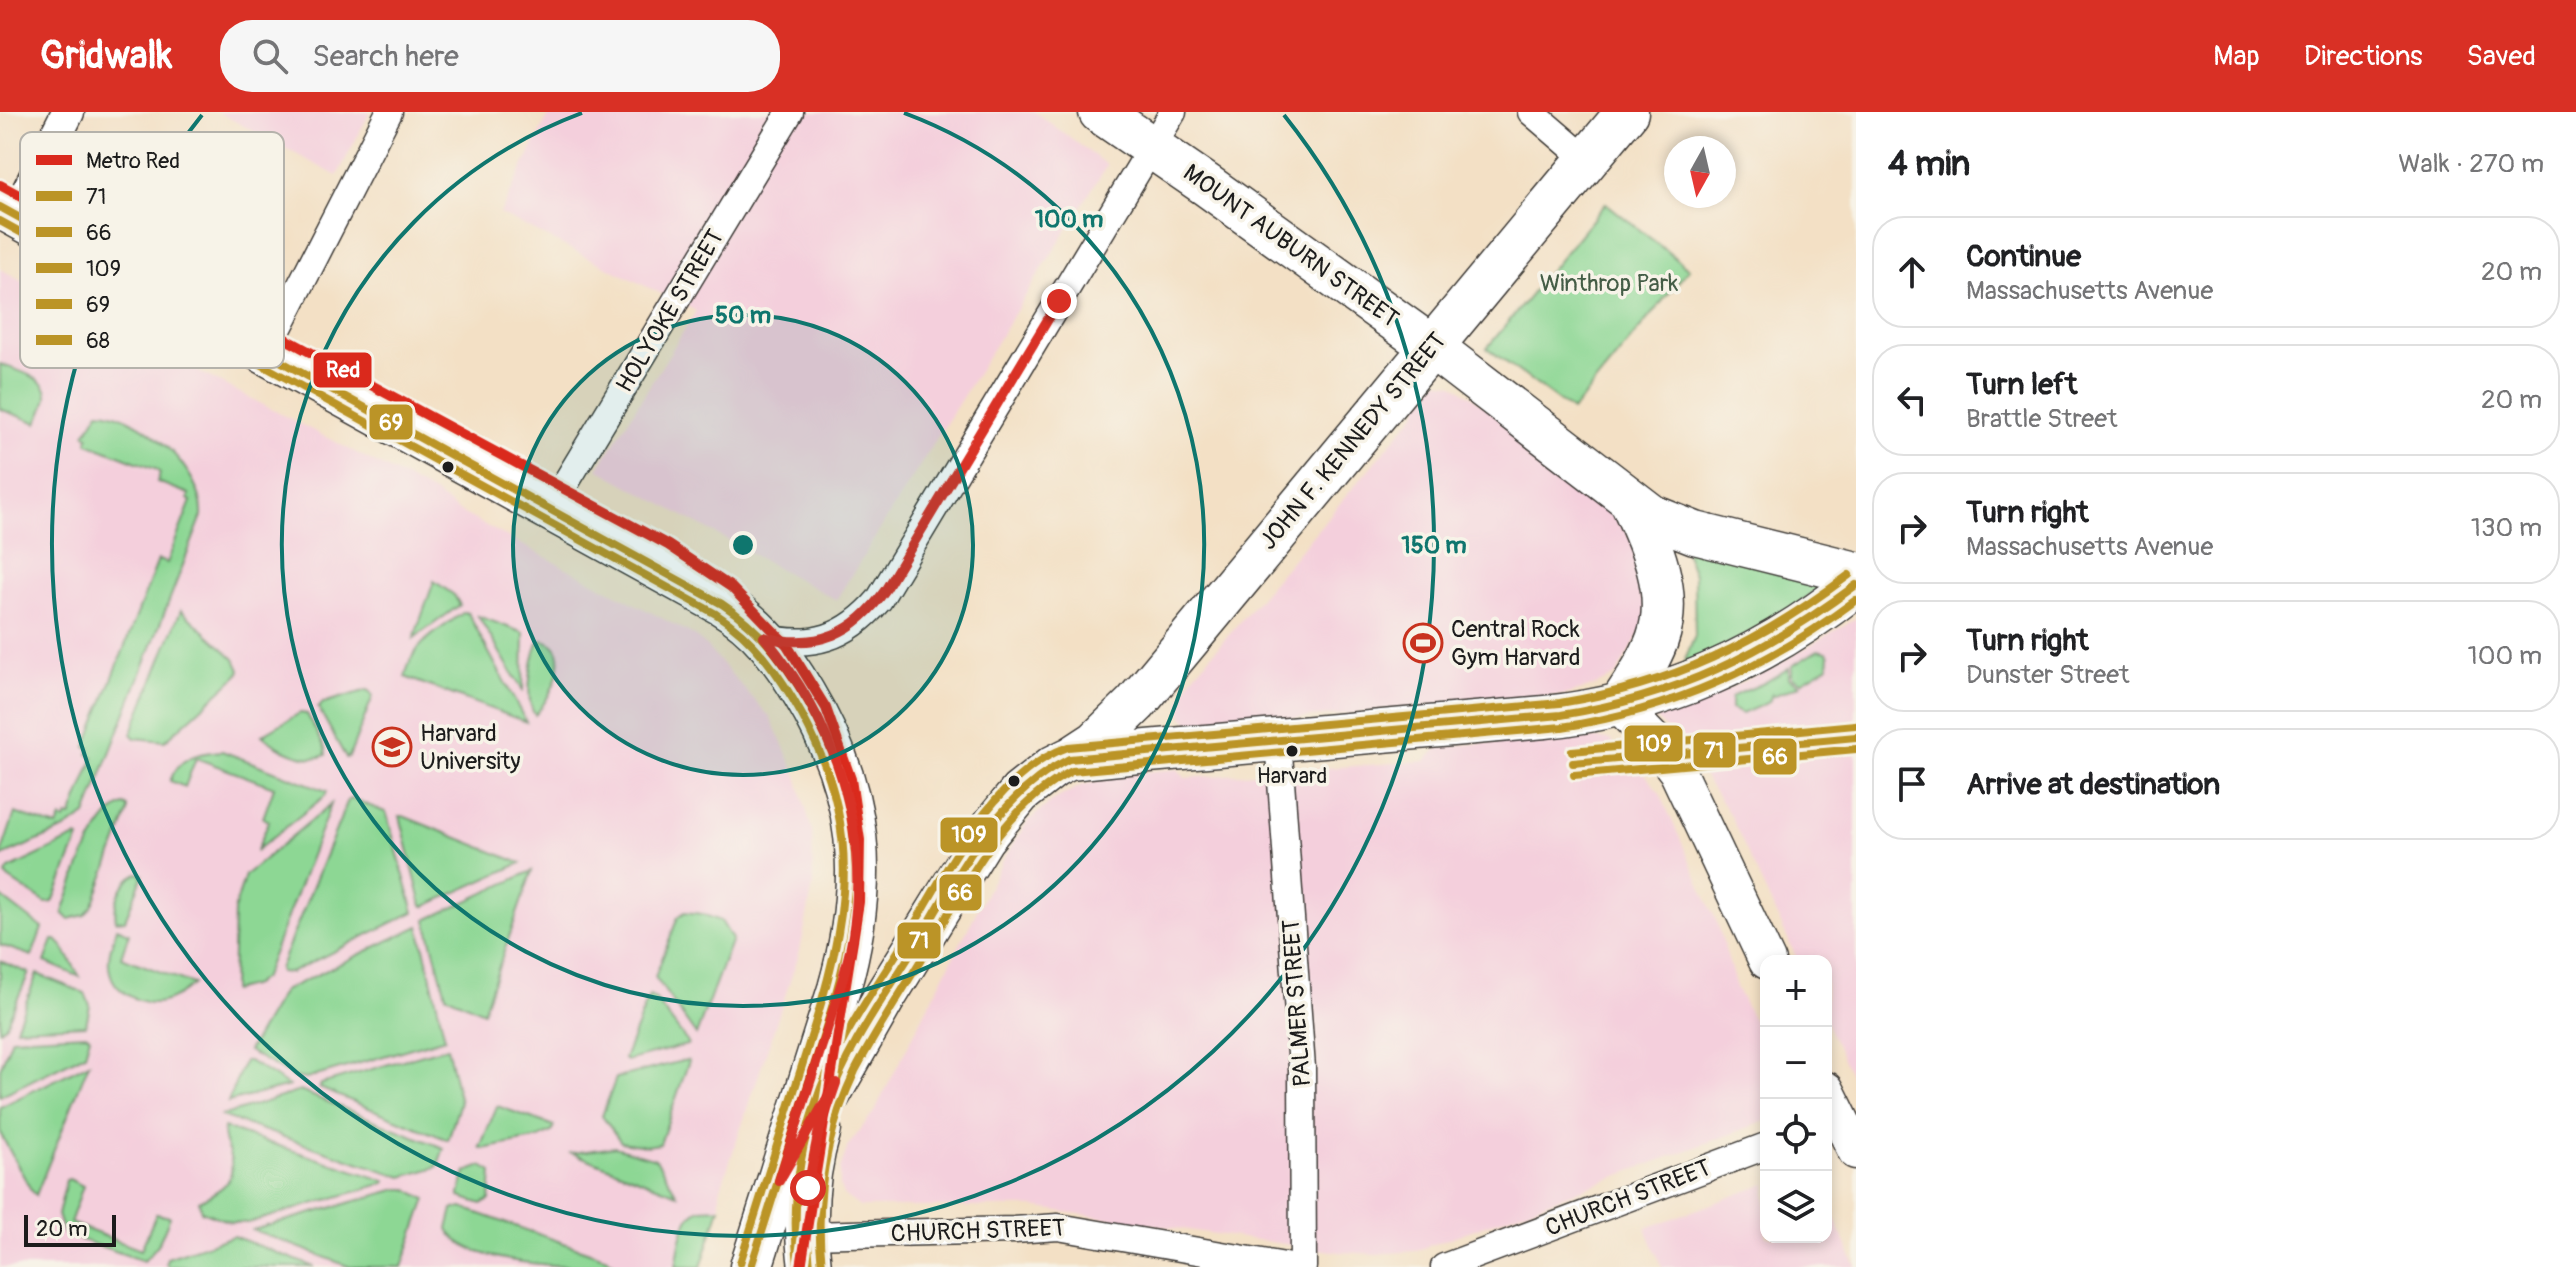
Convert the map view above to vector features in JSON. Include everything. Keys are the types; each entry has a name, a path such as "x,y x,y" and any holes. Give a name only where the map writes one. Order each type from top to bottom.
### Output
{"main road":[{"name":"MOUNT AUBURN STREET","path":"1100,112 1162,129 1432,347 1652,516 1677,527 1856,573"},
{"name":"JOHN F. KENNEDY STREET","path":"836,1083 910,955 992,825 1035,780 1096,742 1136,703 1627,112"},
{"path":"284,363 726,607 764,637 793,675 830,740 853,815 856,911 849,955 751,1267"},
{"name":"MOUNT AUBURN STREET","path":"1619,706 1653,648 1659,633 1662,607 1657,563 1631,501"},
{"path":"1069,759 1561,715 1619,706 1687,683 1747,657 1808,621 1856,585"},
{"path":"1619,706 1654,741 1677,771 1764,955"},
{"path":"779,1181 836,1083"},
{"path":"808,1251 806,1213 813,1157 836,1083"},
{"path":"1832,1113 1856,1151"}],"street":[{"path":"56,132 68,112"},
{"path":"284,318 389,112"},
{"name":"HOLYOKE STREET","path":"550,509 790,112"},
{"path":"1531,112 1587,160"},
{"path":"764,637 796,643 825,639 855,623 879,600 1162,129"},
{"path":"8,211 20,191"},
{"name":"PALMER STREET","path":"1278,740 1302,1068 1303,1267"},
{"name":"CHURCH STREET","path":"1444,1267 1760,1148"},
{"name":"CHURCH STREET","path":"808,1251 1058,1227 1291,1267"}],"shaded area":[{"path":"218,112 370,112 337,176 284,147 284,132 255,132"},
{"path":"550,112 1035,112 1107,165 836,600 598,469 696,311 500,214"},
{"name":"Harvard University","path":"0,269 20,279 20,368 192,368 434,493 458,511 692,634 770,717 797,776 812,831 813,886 800,951 720,1191 720,1208 701,1267 0,1267"},
{"path":"1438,381 1454,384 1540,446 1622,524 1640,555 1649,617 1616,675 1595,686 1565,695 1196,727 1183,717 1180,702 1191,679 1418,411 1419,396 1424,387"},
{"path":"1856,618 1856,1087 1832,1035 1832,955 1795,955 1730,815 1692,759 1655,717 1699,702 1770,669"},
{"path":"1567,736 1610,740 1641,769 1660,793 1718,925 1736,987 1760,1033 1760,1123 1415,1251 1377,1254 1339,1252 1032,1207 860,1207 843,1195 840,1170 848,1146 874,1112 1002,862 1028,821 1052,801 1082,785 1131,773 1178,769 1185,778 1425,761 1439,747"},
{"path":"1760,1186 1760,1243 1832,1243 1832,1212 1856,1267 1662,1267 1646,1228"}],"green space":[{"name":"Winthrop Park","path":"1606,203 1689,269 1572,411 1487,348"},
{"path":"0,364 30,375 43,384 47,397 37,423 0,409"},
{"path":"99,411 133,422 167,447 193,481 202,516 86,815 63,830 0,857 15,813 57,827 61,818 71,817 94,757 88,754 90,749 86,747 158,560 167,563 191,501 189,494 157,482 160,473 155,469 87,443 89,436 85,434"},
{"path":"1684,548 1835,577 1776,621 1682,667 1695,636 1694,575"},
{"path":"434,581 454,595 460,605 414,638"},
{"path":"181,610 235,659 240,670 165,741 135,738 131,734"},
{"path":"464,612 468,613 526,722 405,677 420,646"},
{"path":"478,616 524,633 523,691"},
{"path":"543,640 553,645 559,663 553,686 535,715 530,700 531,670 538,643"},
{"path":"1818,650 1827,652 1828,666 1801,682 1792,677 1792,666"},
{"path":"1789,668 1789,678 1800,685 1772,694 1769,702 1742,714 1731,709 1733,696"},
{"path":"368,690 373,696 346,758 318,707"},
{"path":"300,713 307,714 326,755 301,756 275,745 262,735"},
{"path":"222,751 327,791 325,796 257,850 269,821 263,818 274,787 196,758 185,787 170,781 179,766 190,757"},
{"path":"353,799 387,815 414,912 290,973 280,972 348,800"},
{"path":"331,804 264,977 254,985 232,991 234,910 245,875"},
{"path":"124,805 128,807 128,813 93,905 85,915 69,919 63,913 64,909 87,850 104,822"},
{"path":"400,816 403,816 521,863 424,907"},
{"path":"79,838 53,902 46,903 8,878 6,874 9,869"},
{"path":"532,871 483,1012 446,995 426,920"},
{"path":"138,873 143,875 125,920 116,921 120,893 127,881"},
{"path":"0,896 42,928 32,956 0,945"},
{"path":"685,912 721,921 732,939 696,1035 655,977 678,917"},
{"path":"419,926 445,1038 306,1079 294,1077 248,1051 283,991"},
{"path":"117,928 129,933 121,957 193,984 173,998 158,1003 141,1001 125,993 113,980 109,966 110,949"},
{"path":"53,940 63,947 80,977 45,962"},
{"path":"0,961 29,973 6,1025 0,1030"},
{"path":"37,974 85,993 90,1005 86,1025 16,1028"},
{"path":"649,996 655,999 688,1043 626,1061 624,1059"},
{"path":"86,1034 90,1037 85,1054 0,1096 0,1069 12,1038"},
{"path":"447,1047 460,1102 448,1140 319,1088 321,1084"},
{"path":"244,1061 249,1061 289,1086 228,1102"},
{"path":"689,1061 660,1144 645,1146 621,1142 602,1116 616,1078"},
{"path":"89,1063 36,1195 0,1133 0,1107"},
{"path":"300,1091 444,1148 437,1167 402,1177 221,1116"},
{"path":"497,1106 554,1126 553,1131 539,1138 483,1149 480,1147"},
{"path":"224,1128 386,1181 248,1223 230,1222 201,1211 199,1201 220,1189 229,1178 231,1163"},
{"path":"615,1147 656,1159 677,1194 572,1153"},
{"path":"482,1166 492,1172 490,1200 482,1204 460,1197 466,1172"},
{"path":"66,1180 83,1186 70,1223 141,1250 156,1214 170,1217 158,1245 144,1261 64,1234 58,1215"},
{"path":"407,1189 426,1199 402,1267 350,1267 253,1230"},
{"path":"463,1208 607,1258 619,1267 550,1265 498,1258 476,1251 459,1242 448,1229 453,1209"},
{"path":"720,1208 701,1267 676,1267 682,1234 690,1218 701,1209"},
{"path":"233,1236 314,1267 169,1267 166,1264 167,1258"}],"metro line":[{"name":"Red","path":"0,185 20,196"},
{"name":"Red","path":"284,338 668,545 731,587 787,645 826,708 851,779 860,840 859,902 801,1267"}],"transit line":[{"name":"69","path":"0,207 20,218"},
{"name":"68","path":"0,221 20,232"},
{"name":"69","path":"284,363 722,604 762,638 784,664 812,708 834,757 848,803 855,847 855,891 839,980 751,1267"},
{"name":"68","path":"268,368 716,614 755,646 802,715 824,762 837,807 843,850 843,893 828,979 740,1263"},
{"name":"109","path":"798,1267 796,1205 800,1165 809,1125 831,1064 852,1024 970,834 1014,781 1040,761 1068,747 1560,703 1601,695 1676,673 1712,658 1781,621 1849,575"},
{"name":"71","path":"810,1267 808,1205 812,1165 821,1125 835,1085 864,1028 976,845 1017,796 1042,776 1069,759 1561,715 1603,707 1642,697 1717,669 1787,632 1856,585"},
{"name":"66","path":"822,1266 820,1215 825,1166 836,1118 855,1071 986,852 1025,806 1047,787 1072,771 1562,727 1603,719 1680,697 1717,682 1788,646 1856,600"},
{"name":"109","path":"1572,751 1855,725"},
{"name":"71","path":"1573,763 1856,737"},
{"name":"66","path":"1574,775 1856,749"}],"place":[{"name":"Central Rock Gym Harvard","path":"1423,643"},
{"name":"Harvard University","path":"392,747"},
{"name":"Harvard","path":"1292,751"}],"route":[{"path":"808,1188 818,1135 836,1083 779,1181 849,955 858,880 856,839 853,815 830,740 793,675 764,637 786,642 819,641 851,625 872,608 1059,301"}]}
